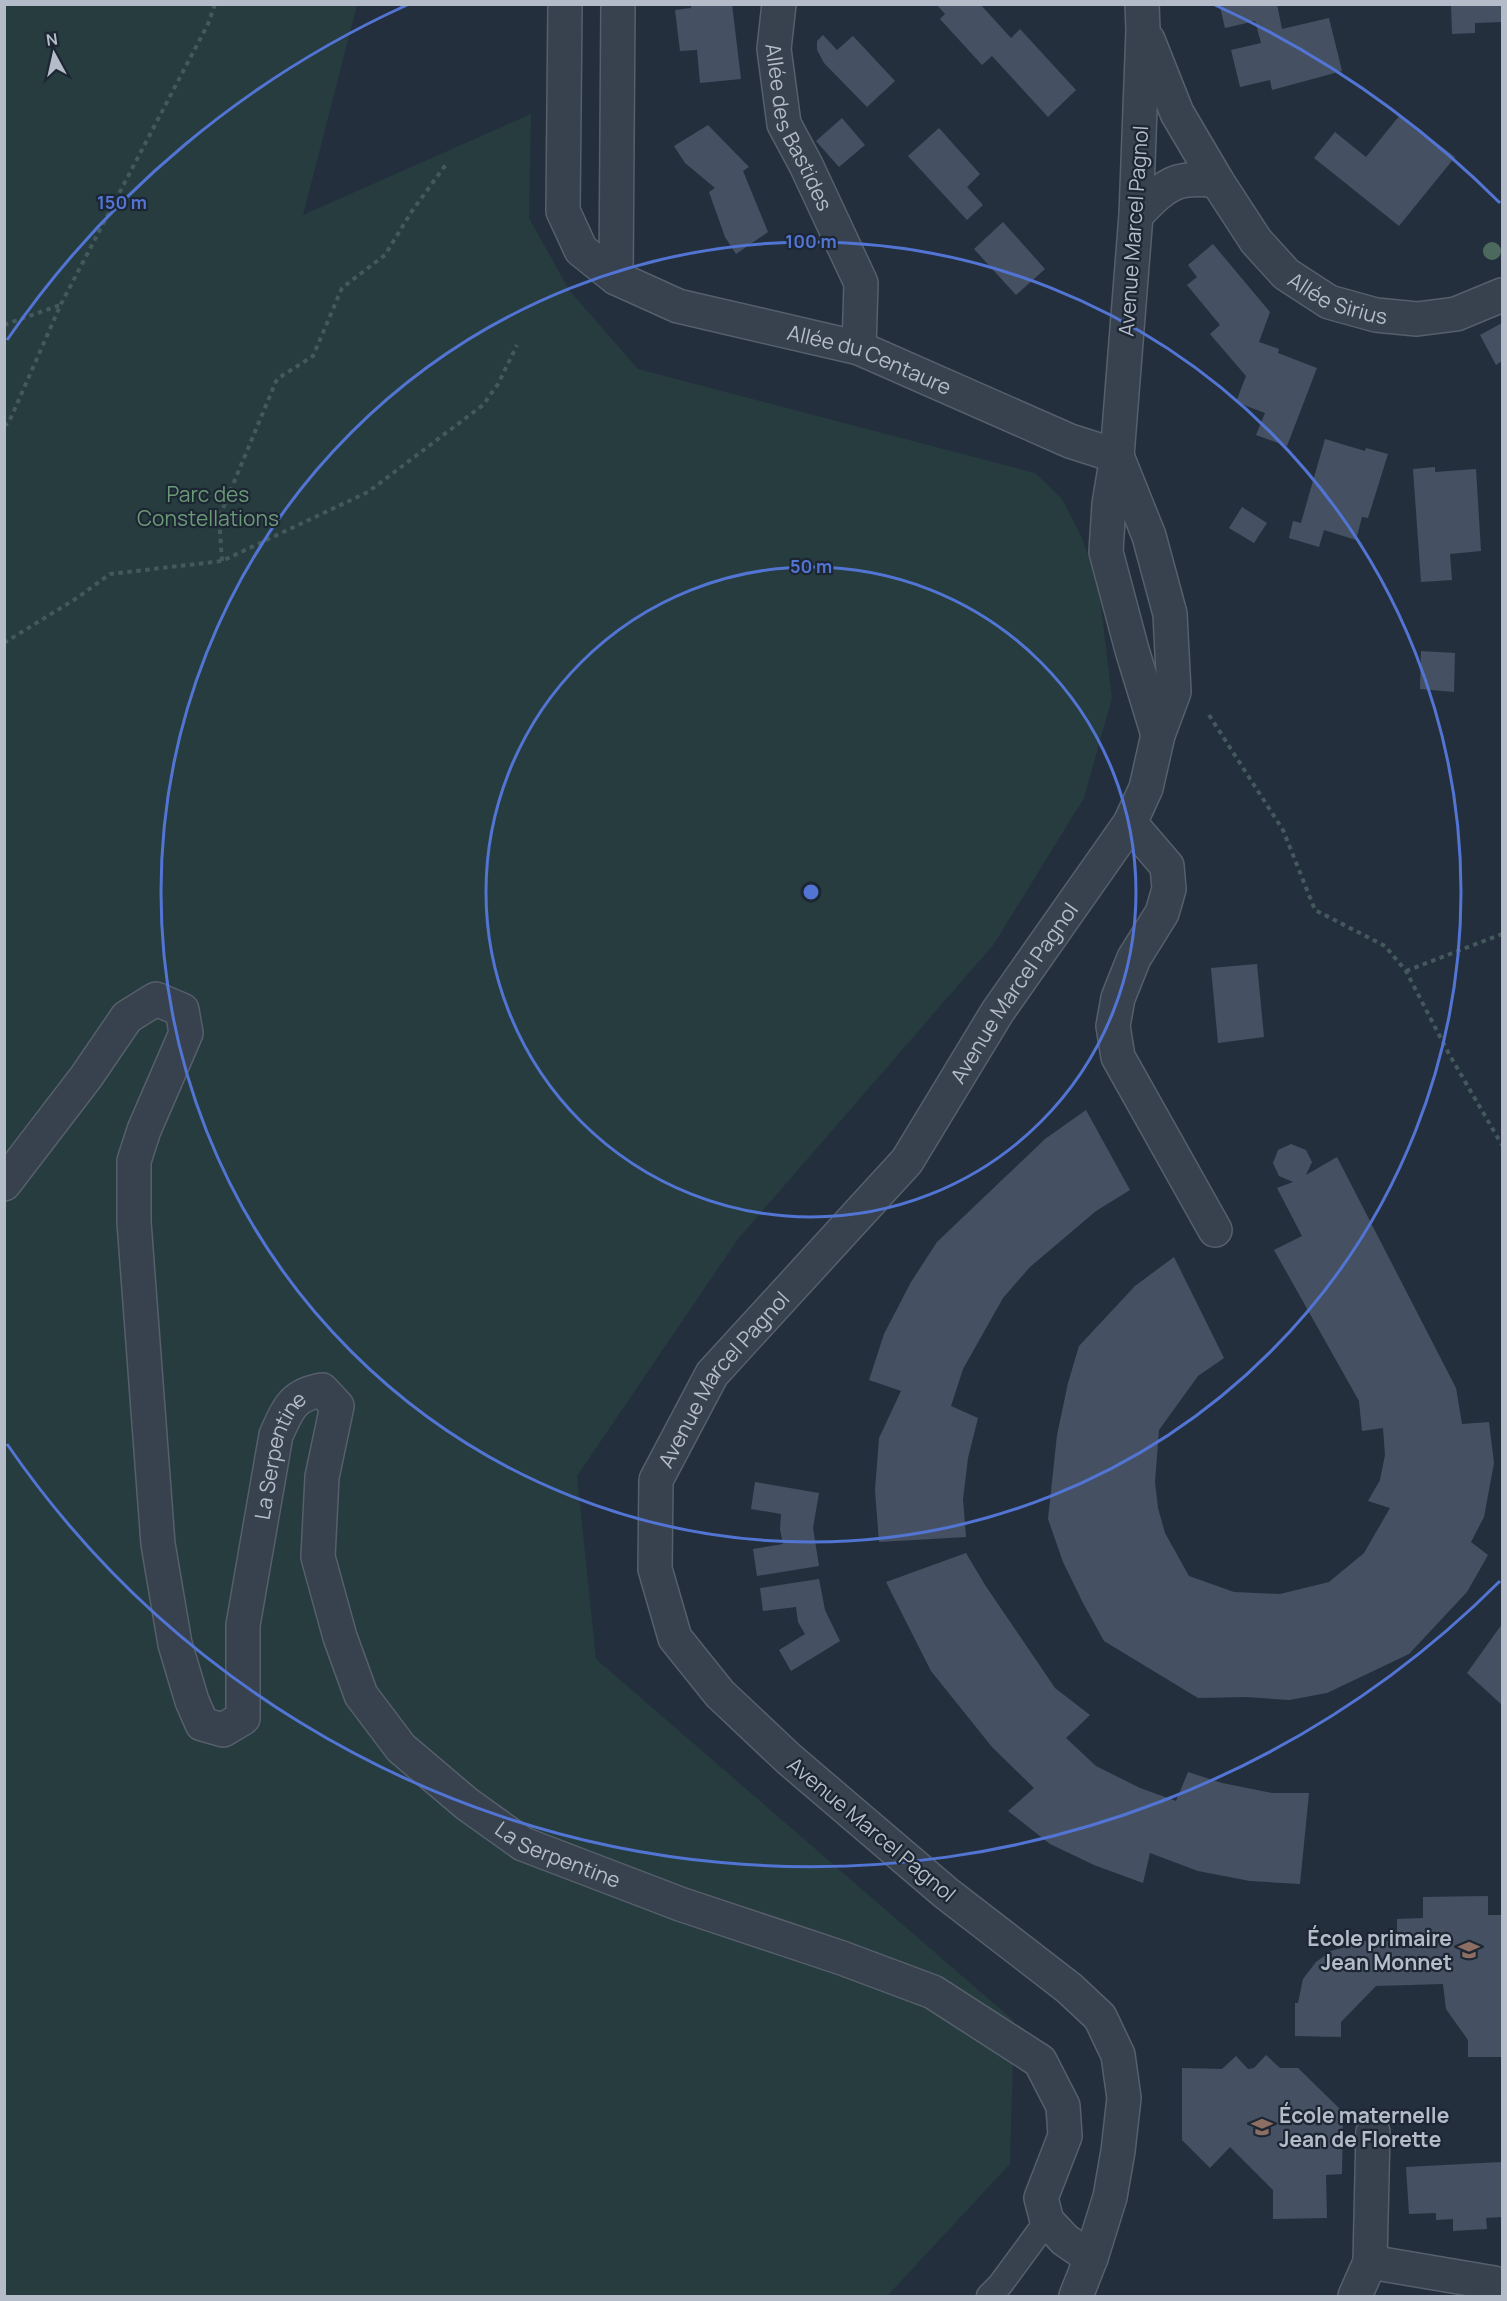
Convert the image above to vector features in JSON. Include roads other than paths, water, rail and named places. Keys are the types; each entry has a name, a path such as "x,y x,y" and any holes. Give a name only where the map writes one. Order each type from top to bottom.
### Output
{"street":[{"name":"Allée du Centaure","path":"565,4 563,211 581,250 616,278 678,306 859,348 1070,441 1117,456"},
{"path":"616,278 618,4"},
{"name":"Allée des Bastides","path":"779,4 774,49 784,124 806,165 861,283 859,348"},
{"name":"Allée Sirius","path":"1143,17 1177,113 1256,241 1286,274 1329,302 1376,315 1417,319 1456,314 1503,295"},
{"name":"Avenue Marcel Pagnol","path":"1143,17 1136,215 1117,456 1109,504 1106,552 1158,735"},
{"path":"1136,215 1164,187 1193,178 1217,181"},
{"name":"Avenue Marcel Pagnol","path":"1076,2296 1091,2258 1110,2197 1124,2098 1118,2055 1100,2017 1069,1988 946,1893 789,1759 720,1694 675,1638 655,1569 656,1480 712,1374 907,1161 998,1011 1130,823 1146,788 1158,735 1174,692 1170,614 1149,536 1117,456"},
{"path":"1130,823 1167,866 1168,889 1162,913 1134,958 1118,999 1113,1026 1118,1057 1215,1230"},
{"name":"La Serpentine","path":"4,1184 86,1077 127,1017 156,999 182,1010 186,1033 144,1130 134,1161 134,1222 158,1544 175,1644 192,1701 202,1724 223,1730 243,1719 244,1691 241,1660 243,1625 276,1435 289,1409 305,1393 322,1390 337,1406 322,1477 318,1557 340,1637 361,1695 401,1748 467,1804 523,1844 680,1904 842,1958 933,1992 1040,2061 1063,2106 1065,2136 1041,2198 1047,2221"},
{"path":"1355,2296 1370,2262 1373,2132"},
{"path":"1047,2221 1065,2240 1091,2258"},
{"path":"1370,2262 1494,2283 1503,2288"}],"lane":[{"path":"989,2296 1000,2285 1047,2221"}],"place":[{"name":"École primaire Jean Monnet","path":"1469,1950"},
{"name":"École maternelle Jean de Florette","path":"1262,2127"}],"park label":[{"name":"Parc des Constellations","path":"208,506"}]}
